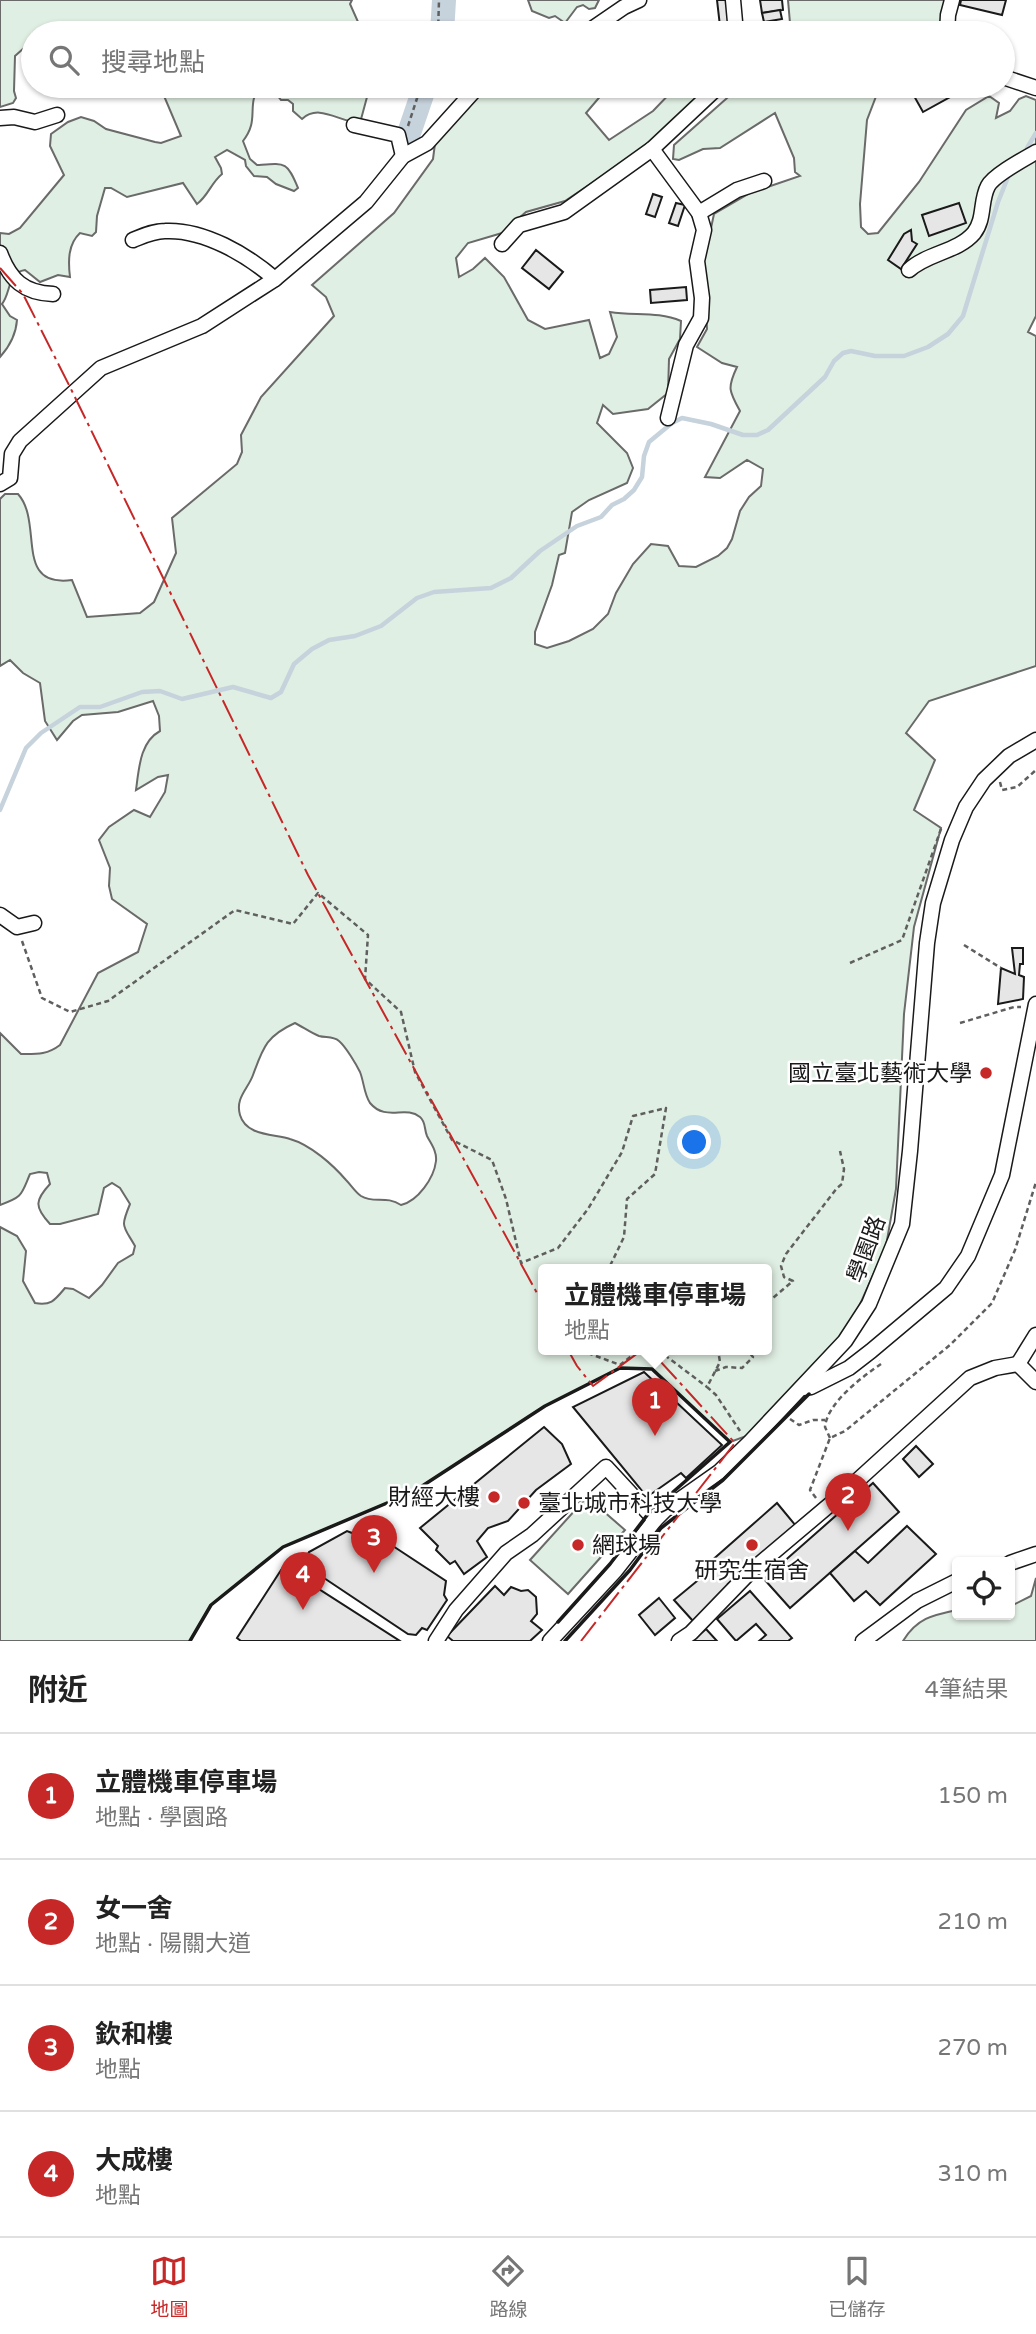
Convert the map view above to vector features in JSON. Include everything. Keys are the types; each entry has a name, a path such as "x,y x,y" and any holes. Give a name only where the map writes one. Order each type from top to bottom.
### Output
{"street":[{"path":"604,21 639,0"},
{"path":"733,0 735,21"},
{"path":"948,21 952,0"},
{"path":"1015,81 1036,88"},
{"path":"0,484 10,478 12,454 20,441 101,368 202,326 275,279 366,202 403,156 427,143 468,98"},
{"path":"502,244 519,225 564,212 652,149 706,98"},
{"path":"0,118 14,117 35,122 57,115"},
{"path":"354,124 398,135 403,156"},
{"path":"652,149 699,213 704,230 697,261 701,318 686,345 668,418"},
{"path":"909,270 961,243 974,233 980,222 988,186 993,179 1036,152"},
{"path":"699,213 737,190 764,181"},
{"path":"133,240 166,231 203,238 257,264 275,279"},
{"path":"0,253 6,270 19,284 35,293 53,294"},
{"name":"學園路","path":"550,1641 615,1571 655,1520 719,1472 845,1341 869,1304 902,1224 911,1151 927,943 933,903 966,807 984,780 1009,756 1036,740"},
{"path":"0,915 17,926 34,923"},
{"path":"799,1389 811,1387 849,1368 946,1289 968,1256 1002,1175 1036,1006"},
{"path":"678,1641 691,1633 750,1572 970,1378 995,1368 1018,1364 1036,1335"},
{"path":"1018,1364 1036,1382"},
{"path":"436,1641 456,1611 506,1553 533,1535 606,1467 655,1520"},
{"path":"1015,1561 1036,1554"},
{"path":"863,1641 917,1601 952,1584"}],"path":[{"path":"438,21 439,0"},
{"path":"398,135 407,129 417,98"},
{"path":"993,787 999,780 1002,790 1017,787 1036,770"},
{"path":"850,963 902,940 941,826 960,821"},
{"path":"17,926 42,998 70,1012 108,1001 235,910 293,924 318,892 368,935 365,979 401,1012 415,1072 452,1140 492,1160 506,1199 520,1263 558,1248 588,1209 622,1152 632,1116 666,1108 655,1174 627,1199 624,1237 611,1264"},
{"path":"964,945 1001,968"},
{"path":"960,1023 1014,1007 1036,1006"},
{"path":"772,1299 793,1281 784,1277 782,1266 786,1254 842,1184 844,1169 840,1151"},
{"path":"824,1508 810,1490 830,1438 845,1431 950,1345 992,1303 1015,1250 1036,1182"},
{"path":"830,1438 825,1420 831,1408 864,1376 881,1364 871,1350"},
{"path":"593,1355 620,1365 633,1355"},
{"path":"665,1355 716,1395 740,1431"},
{"path":"707,1387 720,1362 720,1355"},
{"path":"715,1371 726,1367 741,1368 753,1357 751,1355"},
{"path":"783,1415 799,1425 813,1420 825,1420"}],"green space":[{"path":"0,0 352,0 350,4 358,21 21,21 21,51 15,56 16,98 13,103 0,107"},
{"path":"528,0 599,0 595,8 589,9 583,5 577,7 566,21 532,11"},
{"path":"788,0 949,0 941,21 790,21"},
{"path":"1026,96 1036,100 1036,316 1028,332 1036,336 1036,666 929,701 906,733 935,760 914,810 941,828 914,927 904,1014 896,1189 886,1246 849,1329 752,1434 730,1442 652,1369 620,1368 545,1406 413,1492 283,1547 211,1605 190,1641 0,1641 0,1227 17,1236 26,1251 23,1281 35,1303 45,1304 52,1301 65,1288 73,1289 89,1298 118,1263 133,1254 135,1246 124,1226 130,1204 120,1188 112,1183 104,1188 98,1214 60,1224 50,1224 39,1208 39,1199 50,1184 47,1173 30,1174 20,1194 0,1205 0,1033 21,1054 51,1051 60,1045 98,973 138,952 147,924 112,899 109,886 110,868 99,840 109,827 134,810 150,817 165,792 168,775 158,777 136,790 144,749 160,731 159,716 153,701 118,712 82,715 73,721 57,740 45,721 40,683 23,673 10,660 0,666 0,499 5,494 18,494 29,521 36,564 42,574 54,580 72,580 87,617 140,613 154,602 176,553 172,518 237,464 242,452 241,435 261,397 334,316 326,297 312,285 394,213 433,159 437,128 465,98 599,98 586,113 609,140 653,111 665,98 696,98 643,149 565,201 526,212 502,233 468,243 456,258 459,277 485,258 504,277 528,320 545,329 589,320 600,358 609,354 617,337 610,312 655,315 681,321 680,339 669,359 668,393 648,409 613,414 603,405 597,423 627,453 633,468 627,483 589,500 572,512 565,553 559,555 552,585 535,632 535,644 547,648 593,629 608,614 616,593 633,564 651,544 668,546 679,566 696,567 718,556 732,539 740,511 749,497 761,486 763,469 747,460 720,478 705,477 740,411 731,389 737,367 722,363 697,347 707,329 704,261 714,214 750,193 800,176 795,172 794,158 775,113 720,148 703,149 679,160 673,159 674,145 727,98 875,98 867,120 860,204 861,227 868,234 878,233 919,182 966,110 986,98 992,98 999,103 996,118 1010,111 1019,99","holes":["295,1023 316,1035 334,1038 342,1044 360,1072 368,1099 376,1109 389,1113 408,1112 422,1119 435,1151 435,1168 419,1194 407,1203 401,1205 361,1196 314,1151 290,1139 254,1131 243,1122 239,1104 263,1050 272,1038"]},
{"path":"165,98 254,98 251,126 243,141 250,159 257,165 279,164 288,168 298,188 294,191 267,177 254,176 245,160 227,150 215,157 222,174 197,204 183,183 127,197 111,188 105,188 97,216 96,232 92,236 80,233 73,242 69,259 70,277 58,275 40,282 25,270 12,279 2,304 10,316 17,320 12,340 0,357 0,233 9,234 20,228 64,175 50,146 51,134 81,117 106,129 155,142 161,143 181,136"},
{"path":"279,98 367,98 360,123 322,113 302,119 293,111 293,104 288,100"},
{"name":"網球場","path":"587,1497 625,1530 568,1594 530,1560"},
{"path":"1036,1578 1036,1641 903,1641 920,1622 952,1611 952,1620 1015,1620 1015,1604 1031,1596"}],"building":[{"path":"717,0 730,0 733,21 719,21"},
{"path":"760,0 782,0 783,10 762,13"},
{"path":"961,0 1006,0 1002,15 960,5"},
{"path":"780,10 782,19 764,21 762,13"},
{"path":"915,98 948,98 923,112"},
{"path":"653,194 662,197 655,217 646,214"},
{"path":"676,203 685,205 678,226 669,223"},
{"path":"959,203 966,223 929,236 922,215"},
{"path":"911,230 912,241 917,244 901,269 888,260 904,234"},
{"path":"536,250 563,272 549,289 522,268"},
{"path":"686,287 687,300 651,303 650,290"},
{"path":"1012,948 1023,948 1023,964 1020,964 1019,975 1024,977 1023,999 998,1004 1001,968 1015,974"},
{"path":"644,1372 722,1445 686,1478 681,1473 647,1497 573,1407"},
{"name":"財經大樓","path":"544,1427 562,1444 571,1464 536,1490 508,1521 488,1528 477,1541 487,1557 464,1574 455,1561 450,1564 436,1550 438,1546 420,1528"},
{"path":"916,1446 933,1464 919,1477 903,1459"},
{"path":"873,1483 899,1512 790,1608 764,1579"},
{"name":"研究生宿舍","path":"777,1503 796,1526 728,1584 731,1588 693,1621 674,1600 714,1567 709,1563"},
{"path":"361,1525 446,1581 444,1595 447,1600 427,1630 422,1628 416,1635 408,1634 303,1564 309,1552 347,1531 352,1533"},
{"path":"907,1526 936,1554 880,1605 866,1591 854,1601 830,1573 855,1551 868,1563"},
{"path":"298,1565 311,1574 308,1582 400,1641 241,1641 237,1638 283,1567 292,1575"},
{"path":"495,1586 504,1595 511,1587 521,1591 528,1590 536,1597 537,1614 531,1621 542,1630 530,1641 453,1641 447,1636"},
{"path":"750,1591 792,1638 788,1641 759,1641 766,1635 756,1624 736,1641 717,1619"},
{"path":"659,1598 675,1618 655,1635 639,1615"},
{"path":"706,1629 717,1641 692,1641"}],"waterway":[{"path":"443,21 444,0"},
{"path":"407,139 421,98"},
{"path":"1027,148 1036,133"},
{"path":"0,810 26,748 41,733 80,707 100,707 142,692 160,691 182,699 233,687 271,698 281,692 294,664 312,649 329,640 355,636 381,626 417,598 434,592 491,588 511,578 540,551 577,526 601,517 612,505 634,490 642,477 644,456 649,442 672,423 682,418 743,435 757,435 768,430 825,377 834,361 843,353 851,351 875,356 904,356 928,347 948,334 963,316 1008,177"}],"wall":[{"path":"190,1641 211,1605 283,1547 413,1492 545,1406 620,1368 652,1369 730,1442 648,1514 610,1564 558,1622"},
{"path":"565,1641 630,1570 661,1528 723,1480 809,1394"}],"power":[{"path":"0,268 23,294 308,875 538,1295"},
{"path":"571,1355 593,1386 635,1355"},
{"path":"581,1641 735,1443 655,1355"}],"place":[{"name":"國立臺北藝術大學","path":"986,1073"},
{"name":"立體機車停車場","path":"655,1436"},
{"name":"財經大樓","path":"494,1497"},
{"name":"臺北城市科技大學","path":"524,1503"},
{"name":"女一舍","path":"848,1531"},
{"name":"網球場","path":"578,1545"},
{"name":"研究生宿舍","path":"752,1545"},
{"name":"欽和樓","path":"374,1573"},
{"name":"大成樓","path":"303,1610"}]}
